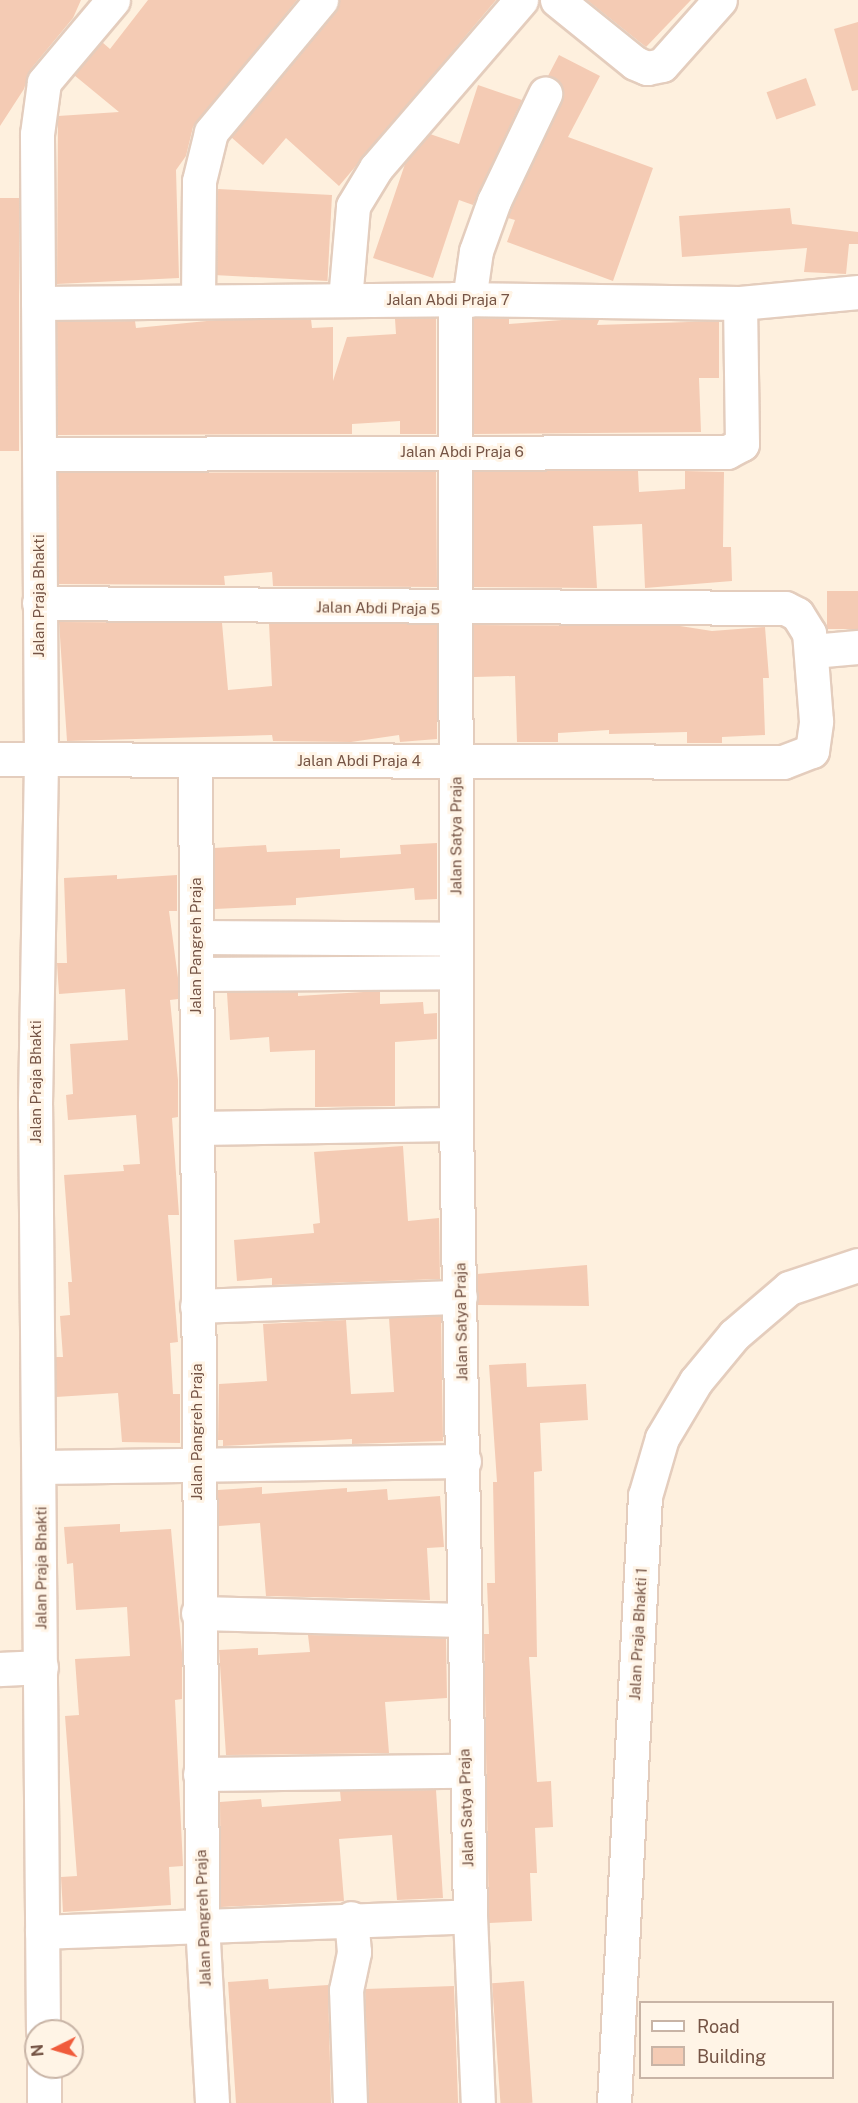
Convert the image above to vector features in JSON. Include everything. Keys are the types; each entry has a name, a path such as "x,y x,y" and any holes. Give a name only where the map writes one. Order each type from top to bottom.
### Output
{"street":[{"name":"Jalan Praja Bhakti","path":"43,2019 40,1467 35,1105 41,758 37,134 44,82 113,0"},
{"path":"198,301 199,181 211,132 321,0"},
{"path":"345,300 353,206 376,168 521,0"},
{"path":"557,0 634,63 647,68 662,65 720,0"},
{"name":"Jalan Satya Praja","path":"478,2103 464,1771 464,1461 456,1124 456,453 462,299 494,201 545,94"},
{"name":"Jalan Abdi Praja 7","path":"38,303 462,299 740,303 858,292"},
{"name":"Jalan Abdi Praja 6","path":"39,454 456,453 737,449 742,444 740,303"},
{"name":"Jalan Abdi Praja 5","path":"39,603 457,609 784,608 806,624 812,651"},
{"path":"812,651 858,647"},
{"name":"Jalan Abdi Praja 4","path":"0,759 718,759 783,762 812,751 816,721 812,651"},
{"name":"Jalan Pangreh Praja","path":"195,760 200,1774 202,1923 212,2103"},
{"path":"197,937 456,939"},
{"path":"196,974 456,972"},
{"path":"197,1128 456,1124"},
{"name":"Jalan Praja Bhakti 1","path":"614,2103 645,1496 662,1438 696,1381 734,1335 789,1288 858,1264"},
{"path":"197,1306 460,1297"},
{"path":"40,1467 197,1462 464,1461"},
{"path":"198,1613 464,1620"},
{"path":"0,1669 41,1667"},
{"path":"200,1774 464,1771"},
{"path":"42,1932 202,1923 470,1916"},
{"path":"350,2103 346,1990 354,1952 351,1918"},
{"path":"44,2079 44,2103"}],"building":[{"path":"0,0 81,0 73,18 30,70 24,89 0,126"},
{"path":"148,0 297,0 193,127 186,156 176,170 179,278 57,284 58,116 119,112 74,75 102,42 110,49"},
{"path":"339,0 496,0 339,186 286,138 263,165 231,137 335,12"},
{"path":"587,0 691,0 646,47"},
{"path":"858,22 858,90 852,91 834,29"},
{"path":"559,55 600,76 568,137 653,168 613,281 507,242 515,220 508,218 511,208 562,102 561,84 548,76"},
{"path":"806,78 816,105 776,120 767,92"},
{"path":"478,85 522,100 473,205 459,200 433,278 373,258 405,164 430,134 459,144"},
{"path":"218,189 332,195 327,281 214,275"},
{"path":"0,198 19,198 19,451 0,451"},
{"path":"790,208 792,224 858,232 858,244 849,244 846,274 804,272 807,248 682,257 679,216"},
{"path":"436,318 436,434 400,434 400,421 352,424 352,434 58,435 57,322 135,321 136,328 217,320 311,319 312,328 333,327 333,381 347,337 396,334 395,319"},
{"path":"474,318 509,319 509,324 575,319 599,320 597,325 719,321 719,378 699,378 701,432 474,434"},
{"path":"474,471 638,471 639,492 685,489 685,471 724,472 723,547 731,547 732,581 645,588 642,524 593,526 597,588 474,587"},
{"path":"436,472 437,587 273,586 272,572 224,576 225,585 59,584 58,473"},
{"path":"827,591 858,591 858,629 827,629"},
{"path":"59,622 222,623 228,690 272,686 269,623 437,624 437,739 400,742 399,735 351,742 273,741 272,735 67,741"},
{"path":"474,625 680,626 712,631 765,627 769,678 763,678 765,735 722,737 722,743 687,743 687,732 609,734 609,730 558,733 558,742 517,742 515,676 474,677"},
{"path":"437,843 437,899 415,900 414,888 296,898 296,905 215,909 214,848 266,845 267,852 340,849 340,858 401,854 400,845"},
{"path":"117,875 117,879 177,875 177,911 169,911 178,978 178,999 170,1000 178,1080 178,1117 172,1118 179,1215 168,1215 178,1342 170,1343 173,1394 180,1394 180,1443 122,1442 118,1393 56,1397 56,1357 63,1357 60,1316 70,1315 68,1282 72,1282 64,1175 124,1171 123,1165 140,1164 136,1115 68,1120 66,1095 73,1094 70,1044 128,1040 125,989 59,994 57,963 67,963 64,878"},
{"path":"380,991 380,1004 423,1002 424,1014 437,1013 437,1039 395,1042 395,1106 315,1107 315,1050 270,1052 269,1037 230,1040 227,993 298,992 298,996"},
{"path":"403,1146 408,1221 439,1218 440,1279 272,1285 272,1278 237,1281 234,1240 314,1233 313,1224 320,1223 314,1152"},
{"path":"587,1265 589,1306 478,1305 477,1274"},
{"path":"441,1316 443,1441 352,1444 352,1439 223,1446 223,1440 218,1440 219,1384 267,1381 263,1324 346,1320 351,1394 394,1392 389,1318"},
{"path":"526,1363 527,1387 586,1384 588,1420 540,1423 542,1471 534,1472 537,1657 529,1657 537,1782 551,1781 553,1827 535,1828 537,1873 530,1873 532,1921 489,1923 484,1634 489,1634 487,1583 495,1583 493,1482 497,1482 489,1365"},
{"path":"262,1487 262,1494 347,1488 347,1492 387,1489 388,1500 440,1496 444,1547 427,1548 430,1600 266,1596 260,1523 219,1526 218,1508 218,1490"},
{"path":"120,1524 120,1532 171,1529 182,1653 182,1699 175,1700 183,1866 169,1867 171,1905 63,1912 61,1877 77,1876 65,1716 79,1715 75,1659 130,1656 127,1607 76,1610 73,1563 67,1564 64,1527"},
{"path":"308,1635 446,1638 447,1698 385,1702 389,1753 226,1755 219,1650 258,1648 258,1655 310,1652"},
{"path":"436,1790 443,1898 397,1900 392,1835 339,1839 344,1901 221,1907 220,1802 261,1799 262,1807 341,1801 340,1791"},
{"path":"268,1979 269,1989 328,1985 331,2103 236,2103 228,1982"},
{"path":"524,1981 533,2103 500,2103 492,1983"},
{"path":"454,1986 458,2103 369,2103 365,1989"}]}
